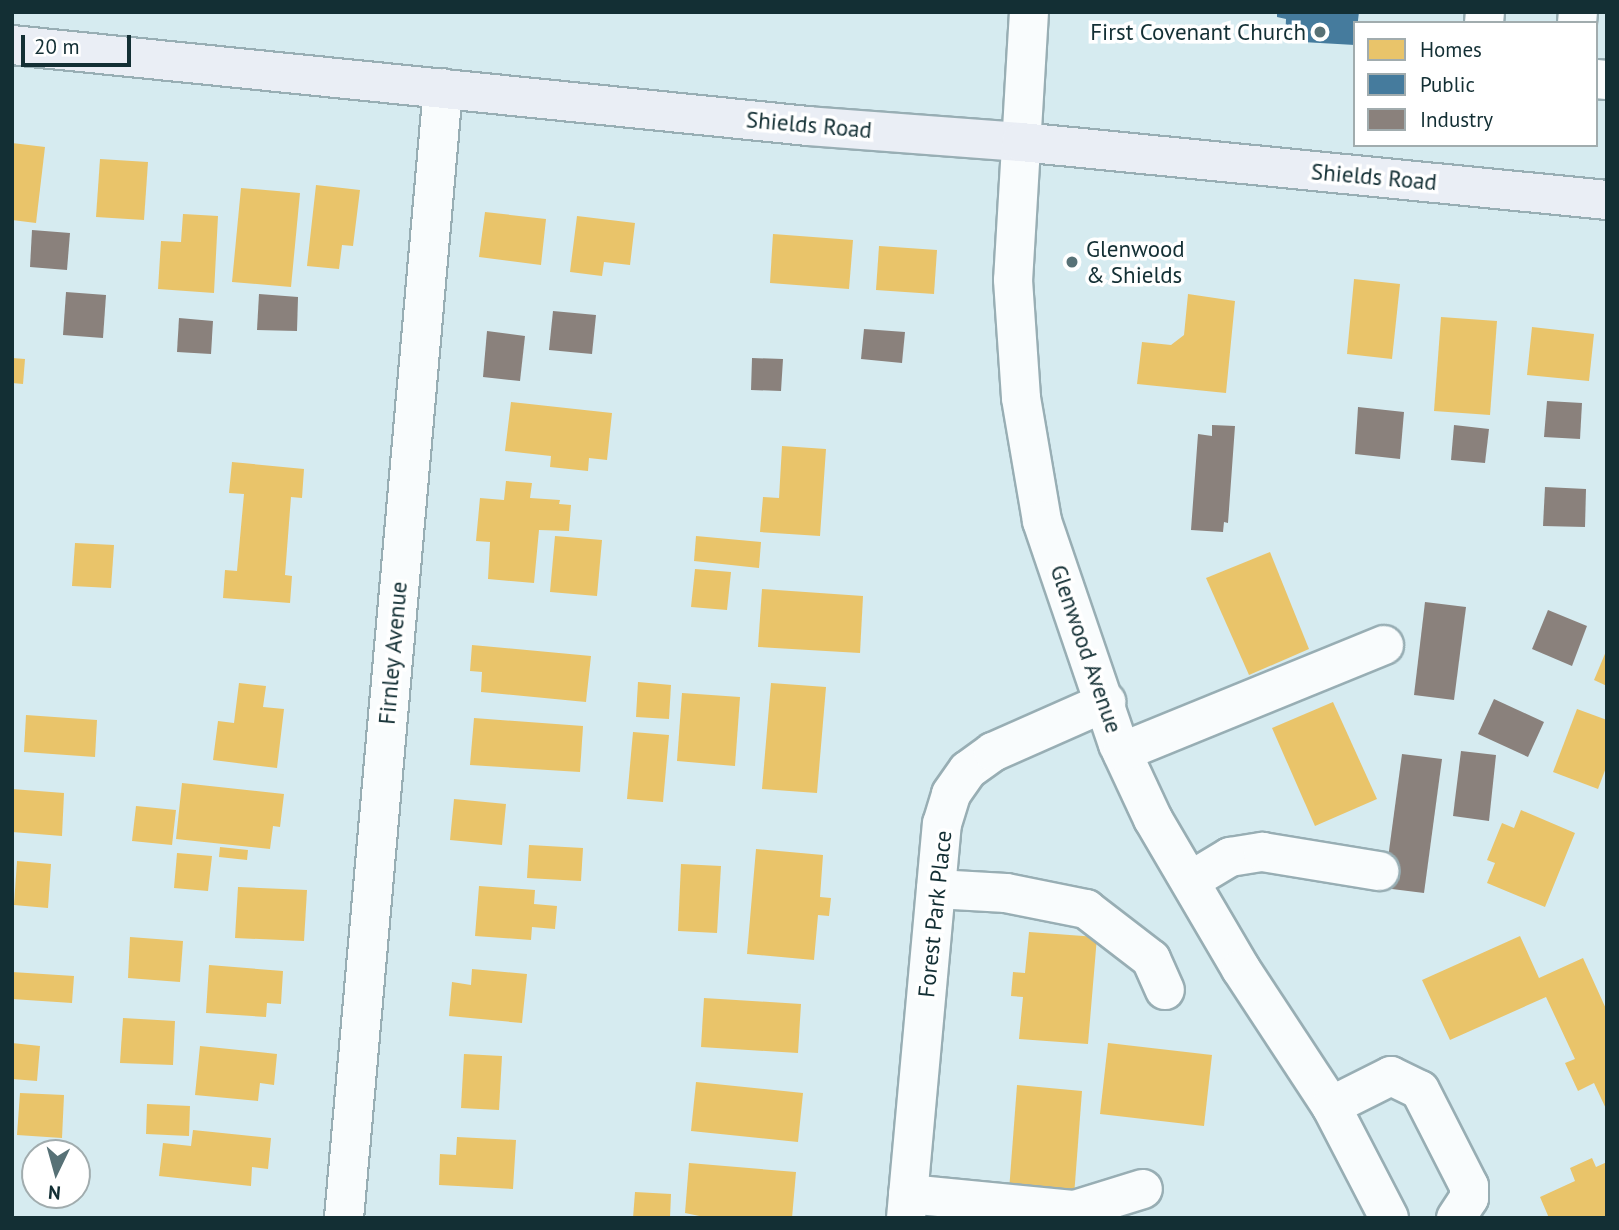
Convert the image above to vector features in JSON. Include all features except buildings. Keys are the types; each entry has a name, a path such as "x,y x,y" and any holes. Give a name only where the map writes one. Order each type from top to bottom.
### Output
{"main road":[{"name":"Shields Road","path":"12,45 808,126 1021,142 1607,200"}],"street":[{"name":"Glenwood Avenue","path":"1029,12 1013,280 1021,398 1042,521 1122,752 1190,881 1331,1106 1389,1218"},
{"name":"Firnley Avenue","path":"344,1218 443,88"},
{"path":"1122,752 1384,645"},
{"name":"Forest Park Place","path":"907,1206 942,824 951,794 968,770 993,752 1106,702"},
{"path":"1190,881 1230,857 1263,852 1379,871"},
{"path":"936,889 1006,893 1086,909 1151,958 1166,990"},
{"path":"1331,1106 1391,1076 1420,1090 1469,1186 1469,1198 1456,1218"},
{"path":"907,1206 1075,1210 1143,1189"}],"place":[{"name":"First Covenant Church","path":"1320,32"},
{"name":"Glenwood & Shields","path":"1072,262"}]}
